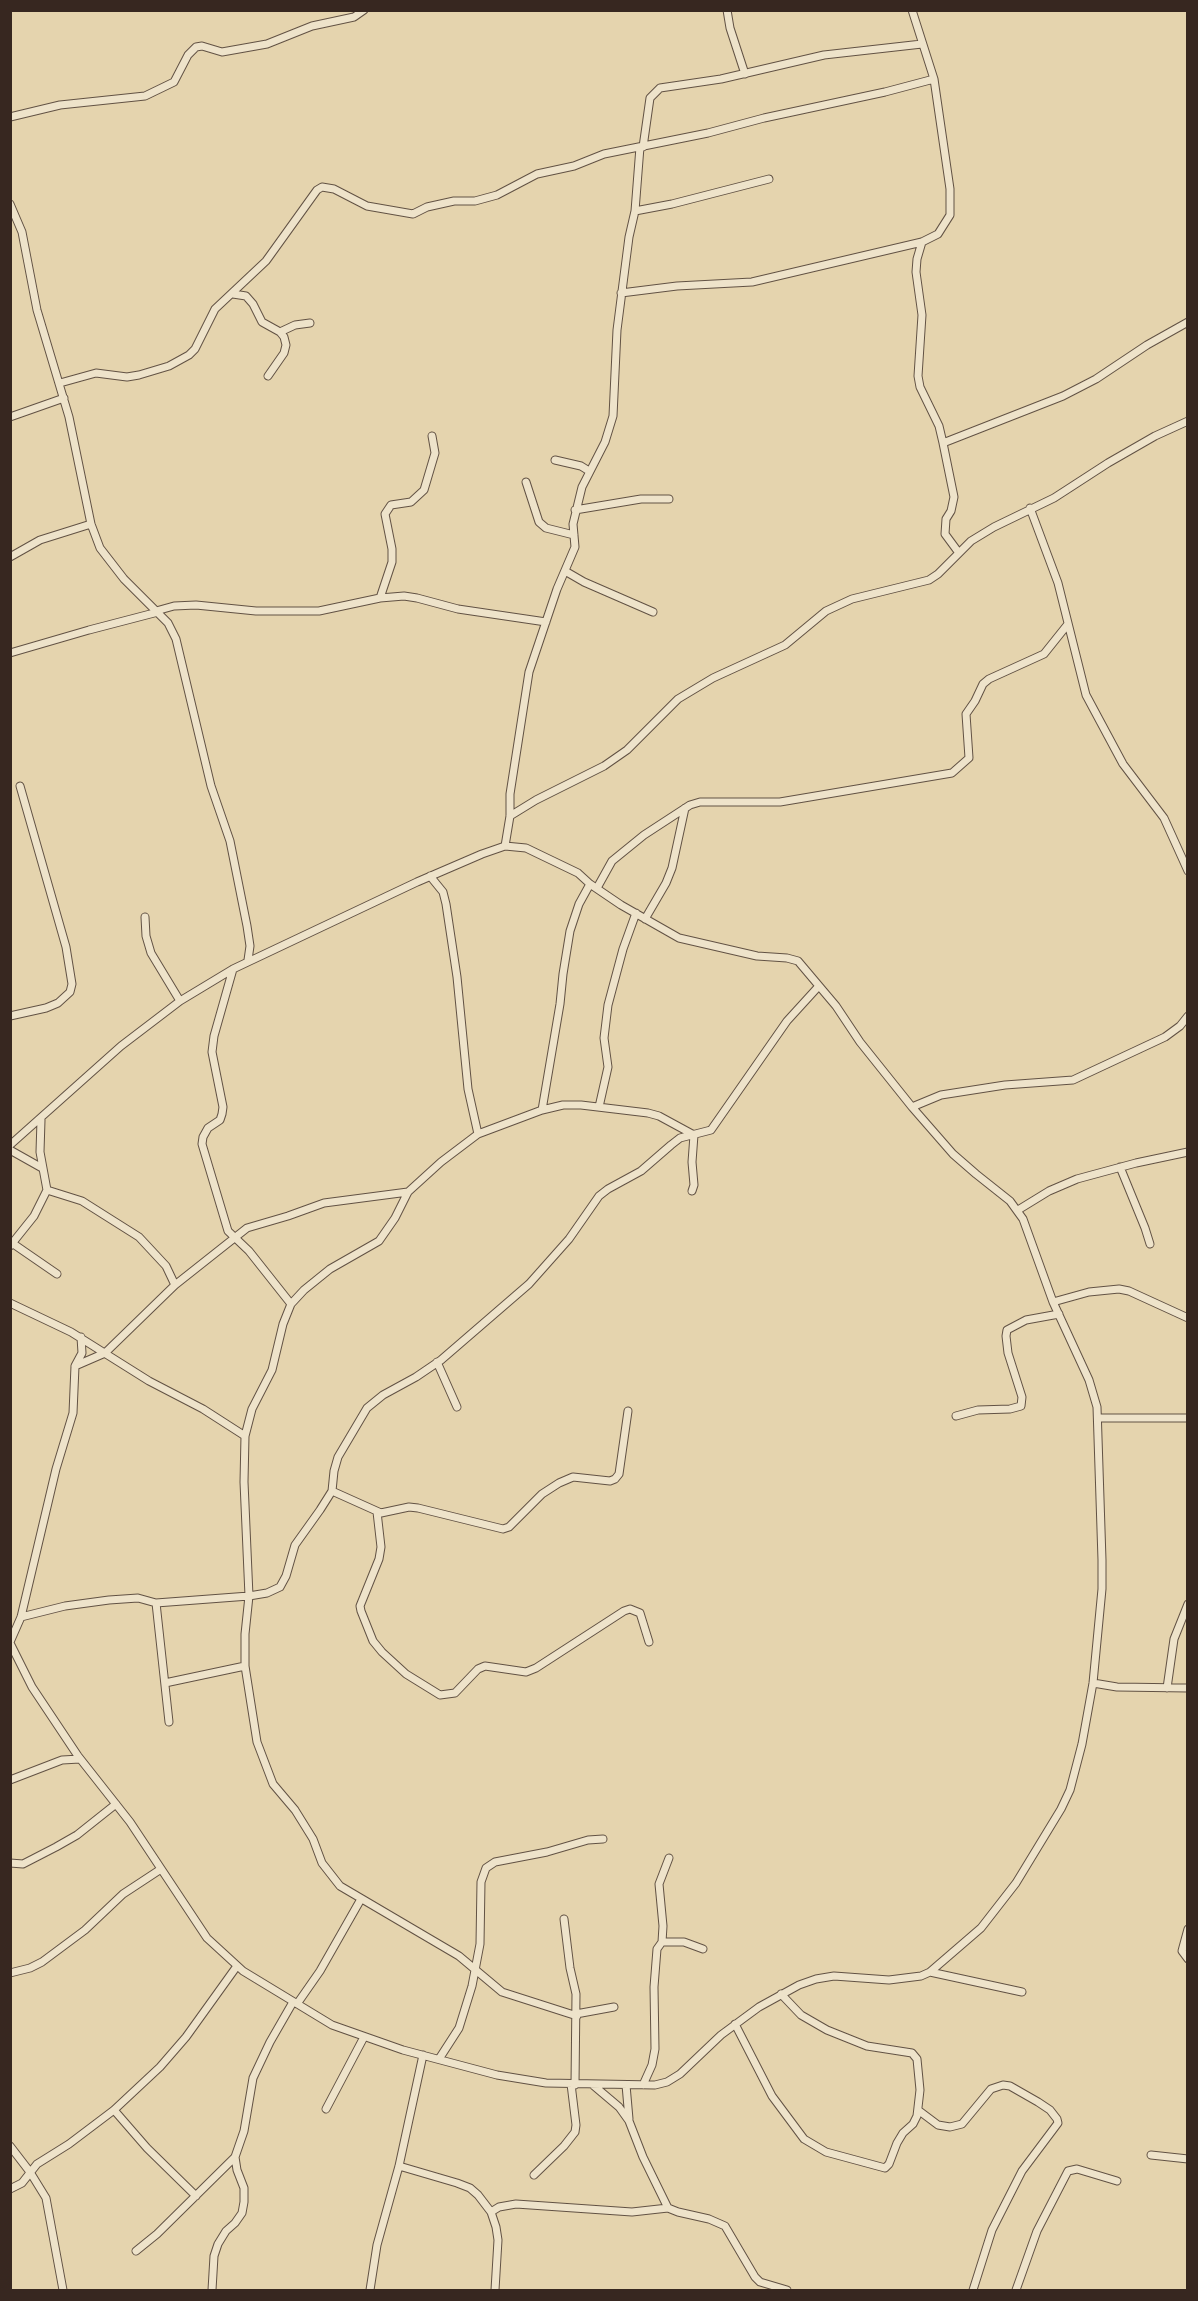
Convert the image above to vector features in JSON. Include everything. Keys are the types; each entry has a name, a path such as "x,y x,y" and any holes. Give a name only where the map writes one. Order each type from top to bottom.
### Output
{"street":[{"path":"10,117 60,105 146,96 174,82 188,55 196,47 202,45 222,52 267,44 312,26 354,16 364,10"},
{"path":"727,10 730,28 745,74"},
{"path":"621,293 677,286 752,282 922,242 938,234 950,215 951,203 934,79 912,10"},
{"path":"505,846 510,816 510,794 529,672 575,547 575,510 582,487 605,442 613,416 614,366 621,293 650,98 656,90 745,74 824,55 922,44"},
{"path":"60,383 96,374 118,377 133,376 178,362 195,349 215,309 266,261 317,190 322,187 334,189 367,206 413,214 427,207 454,201 475,201 497,195 537,174 574,166 604,154 885,92 934,79"},
{"path":"635,211 769,179"},
{"path":"10,204 13,218 22,232 37,310 64,398 91,524 100,548 124,579 168,623 176,639 211,786 230,842 250,946 248,960"},
{"path":"922,242 916,259 922,315 918,376 920,387 939,426 943,443 954,497 951,511 946,519 945,534 958,554"},
{"path":"232,294 246,296 262,322 280,332 284,337 286,345 284,353 268,376"},
{"path":"943,443 1063,396 1096,379 1147,345 1188,322"},
{"path":"280,332 295,325 310,323"},
{"path":"10,417 64,398"},
{"path":"510,816 536,800 604,766 627,750 678,699 713,678 785,645 826,611 852,599 929,580 971,541 1030,508 1054,498 1155,436 1188,421"},
{"path":"380,598 392,562 392,549 385,514 391,505 411,502 424,490 435,453 432,436"},
{"path":"555,460 581,466 589,471"},
{"path":"526,482 538,522 546,528 574,535"},
{"path":"575,510 641,499 669,499"},
{"path":"1030,508 1058,582 1086,695 1123,764 1164,818 1188,871"},
{"path":"10,557 40,540 91,524"},
{"path":"565,571 612,595 653,612"},
{"path":"10,653 174,606 196,605 256,611 319,611 380,598 417,598 458,609 546,622"},
{"path":"597,888 612,861 644,835 685,808 700,802 780,802 952,773 969,758 965,718 983,684 989,679 1044,654 1068,624"},
{"path":"10,1016 58,1003 66,998 72,984 60,926 20,786"},
{"path":"645,919 672,868 685,808"},
{"path":"10,1144 41,1120 122,1046 180,1001 233,969 430,876 505,846 526,848 578,873 590,884 679,938 757,956 787,958 798,962 836,1006 860,1042 912,1107 954,1154 1018,1210 1053,1302 1089,1380 1098,1418 1102,1589 1093,1683 1076,1772 1061,1809 1016,1883 981,1928 930,1972 905,1979 834,1976 816,1979 781,1994 735,2024 680,2074 667,2082 643,2085 593,2085 546,2083 497,2075 423,2055 332,2025 237,1966 207,1938 116,1804 80,1759 32,1687 10,1643 21,1617 56,1469 73,1413 75,1366 82,1353 81,1337"},
{"path":"430,876 442,892 446,904 457,977 458,1007 464,1038 468,1089 477,1134"},
{"path":"542,1110 570,931 579,904 590,884"},
{"path":"599,1107 608,1067 604,1038 608,1005 636,913"},
{"path":"145,917 146,936 151,953 180,1001"},
{"path":"233,969 214,1036 212,1052 223,1107 222,1114 220,1120 208,1128 202,1144 228,1232 249,1251 291,1304"},
{"path":"21,1617 66,1606 109,1600 138,1598 156,1603 249,1596 267,1593 280,1587 286,1576 295,1545 332,1491 338,1457 367,1408 382,1395 416,1377 437,1362 529,1284 569,1239 599,1196 641,1172 670,1144 680,1138 711,1130 787,1021 818,987"},
{"path":"912,1107 941,1095 1005,1085 1073,1080 1165,1037 1180,1026 1188,1016"},
{"path":"614,2007 577,2015 502,1992 459,1956 340,1886 322,1863 314,1839 295,1810 278,1792 269,1778 257,1742 245,1666 245,1634 249,1596 244,1482 245,1436 252,1409 272,1370 291,1304 330,1269 379,1241 395,1218 408,1192 477,1134 542,1110 563,1105 648,1113 659,1116 694,1135"},
{"path":"41,1120 39,1135 47,1190 33,1216 11,1244 57,1274"},
{"path":"692,1191 694,1135"},
{"path":"10,1150 42,1168"},
{"path":"1018,1210 1049,1191 1077,1179 1188,1152"},
{"path":"1120,1167 1150,1244"},
{"path":"47,1190 60,1192 82,1201 139,1237 166,1266 175,1285"},
{"path":"75,1366 105,1353 175,1285 247,1228 324,1203 408,1192"},
{"path":"1053,1302 1089,1292 1119,1289 1129,1291 1188,1317"},
{"path":"10,1304 81,1337 245,1436"},
{"path":"956,1416 978,1410 1010,1409 1021,1406 1022,1397 1008,1353 1007,1330 1026,1320 1059,1314"},
{"path":"437,1362 457,1407"},
{"path":"332,1491 377,1512 386,1513 409,1507 456,1516 496,1529 509,1527 542,1494 559,1483 573,1477 610,1481 615,1479 619,1474 628,1410"},
{"path":"1098,1418 1188,1418"},
{"path":"377,1512 381,1547 379,1559 360,1606 361,1611 373,1641 382,1652 406,1674 440,1695 455,1693 478,1669 485,1666 526,1672 536,1668 630,1609 640,1613 649,1642"},
{"path":"156,1603 169,1722"},
{"path":"1167,1688 1174,1639 1188,1604"},
{"path":"165,1683 245,1666"},
{"path":"1093,1683 1117,1687 1188,1688"},
{"path":"10,1780 62,1760 80,1759"},
{"path":"10,1863 23,1864 56,1847 77,1835 116,1804"},
{"path":"439,2059 459,2028 475,1971 480,1944 481,1882 486,1868 495,1862 547,1852 588,1840 603,1839"},
{"path":"643,2085 652,2065 655,2049 656,1957 657,1949 662,1942 663,1926 659,1890 669,1858"},
{"path":"10,1973 42,1962 85,1930 123,1894 160,1869"},
{"path":"212,2290 214,2256 218,2244 242,2213 244,2188 237,2170 236,2157 244,2131 248,2097 255,2071 295,2003 320,1971 361,1899"},
{"path":"534,2175 564,2146 575,2132 576,2125 573,2084 576,1994 570,1968 564,1919"},
{"path":"1188,1929 1182,1951 1188,1959"},
{"path":"662,1942 684,1942 702,1949"},
{"path":"10,2189 22,2183 43,2159 69,2144 114,2109 160,2067 186,2037 237,1966"},
{"path":"930,1972 1022,1992"},
{"path":"735,2024 772,2096 804,2139 826,2151 885,2168 903,2133 913,2124 918,2110 919,2065 912,2053 867,2046 838,2035 801,2015 781,1994"},
{"path":"326,2109 364,2037"},
{"path":"370,2290 377,2245 399,2166 423,2055"},
{"path":"593,2085 607,2096 629,2121"},
{"path":"626,2085 629,2121 642,2157 668,2208"},
{"path":"918,2110 938,2125 950,2127 962,2124 991,2090 1010,2085 1050,2110 1057,2119 1058,2123 1022,2171 998,2219 983,2256 973,2290"},
{"path":"114,2109 147,2148 196,2196"},
{"path":"10,2146 30,2172 48,2203 63,2290"},
{"path":"1151,2155 1188,2159"},
{"path":"136,2251 236,2157"},
{"path":"399,2166 470,2188 478,2195 491,2212 498,2240 495,2290"},
{"path":"1016,2290 1037,2231 1068,2171 1077,2169 1117,2181"},
{"path":"491,2212 500,2207 516,2204 632,2212 668,2208 709,2219 724,2226 755,2277 760,2282 787,2290"}]}
